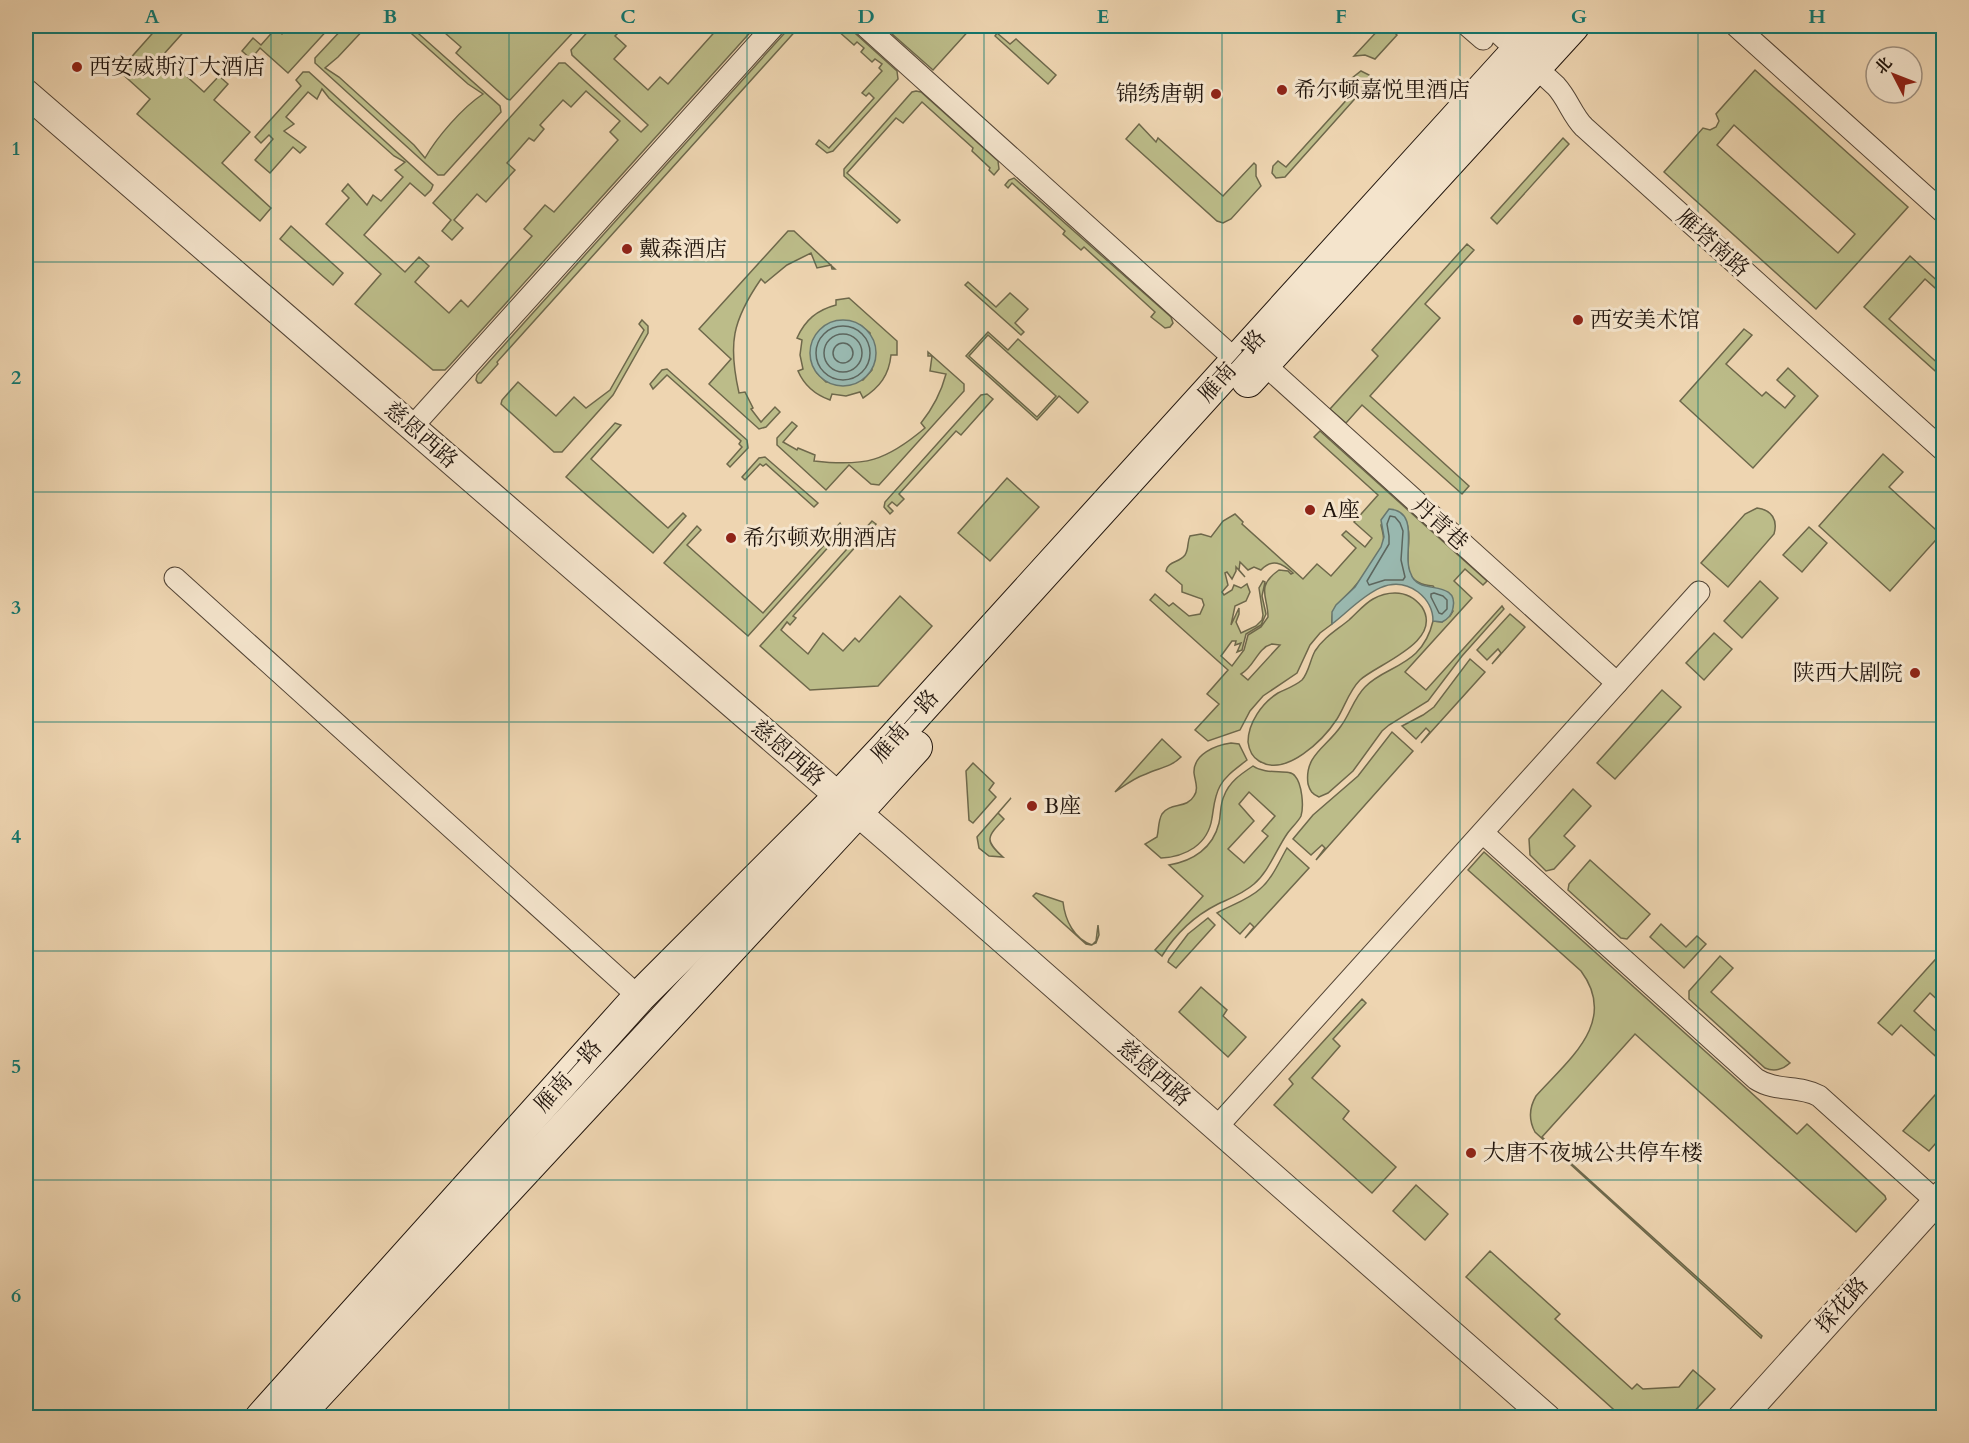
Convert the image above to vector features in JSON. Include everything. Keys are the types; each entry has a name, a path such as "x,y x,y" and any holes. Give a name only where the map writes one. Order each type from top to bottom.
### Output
{"main road":[{"name":"雁南一路","path":"1526,58 1540,26"},
{"name":"雁南一路","path":"295,1418 1526,58 1573,26"},
{"name":"雁南一路","path":"261,1418 639,997 848,805"}],"street":[{"path":"412,427 774,26"},
{"name":"丹青巷","path":"865,26 1617,683"},
{"path":"1736,26 1944,213"},
{"name":"雁塔南路","path":"1481,31 1526,58 1564,95 1573,114 1584,127 1944,451"},
{"name":"慈恩西路","path":"26,93 848,805 1547,1418"},
{"path":"175,578 639,997"},
{"path":"1216,1128 1699,592"},
{"path":"1483,832 1756,1079 1768,1086 1806,1090 1819,1096 1940,1197"},
{"name":"探花路","path":"1742,1418 1940,1197"}],"green space":[{"path":"159,26 189,26 163,55 204,92 219,76 228,84 214,100 250,132 222,163 271,208 260,221 137,114 150,99 119,71"},
{"path":"290,26 331,26 288,73 260,48 251,59 242,51 253,38 261,45 276,28 282,34"},
{"path":"345,26 367,26 325,68 339,77 414,145 425,158 451,123 483,94 468,84 403,26 424,28 419,34 500,106 501,112 444,175 438,175 315,63 315,58"},
{"path":"437,26 579,26 510,100 456,53 461,47"},
{"path":"593,26 618,26 622,29 615,36 626,46 614,59 648,90 660,77 668,84 720,26 756,26 450,365 445,370 433,370 355,304 381,274 326,224 349,198 342,191 348,184 367,205 373,195 381,201 403,177 395,170 405,162 394,156 329,98 322,89 317,99 308,92 286,117 294,124 284,131 306,147 300,153 293,147 270,173 255,160 273,139 269,135 261,143 255,137 301,86 296,80 303,72 309,72 433,185 425,196 410,183 364,235 405,272 419,257 429,266 415,282 449,313 461,300 468,307 532,236 524,229 545,205 554,212 618,140 610,132 620,121 586,91 571,107 563,100 540,125 544,129 534,141 529,138 507,163 515,170 486,202 477,194 454,220 463,228 452,240 442,231 451,220 433,203 559,63 565,63 641,132 648,125 572,55 571,50"},
{"path":"791,26 800,26 497,362 498,364 481,383 478,383 477,375"},
{"path":"841,26 847,26 897,71 898,79 833,151 827,153 816,144 819,140 829,148 874,98 869,93 866,96 862,93 882,71 879,68 882,64 875,59 872,62 861,52 864,48 857,42 854,45 837,30"},
{"path":"883,26 973,26 933,70"},
{"path":"1382,26 1387,26 1397,35 1375,59 1365,55 1354,56"},
{"path":"997,33 1010,44 1016,39 1056,75 1048,84 995,36"},
{"path":"1755,70 1908,207 1816,309 1664,172 1703,128 1710,130 1716,127 1719,121 1716,114","holes":["1734,125 1855,234 1838,253 1717,145"]},
{"path":"1361,71 1369,75 1369,83 1285,177 1276,178 1272,173 1273,166 1278,161 1286,167 1360,85 1352,78"},
{"path":"912,92 921,92 998,161 999,169 994,175 972,151 973,148 922,102 903,123 896,118 847,173 900,220 897,223 844,176 844,169"},
{"path":"1139,124 1156,142 1158,138 1223,196 1254,163 1256,176 1261,186 1231,219 1223,223 1217,221 1126,139"},
{"path":"1563,138 1569,144 1497,224 1491,218"},
{"path":"1014,178 1171,317 1173,323 1170,327 1165,328 1151,317 1155,312 1084,247 1081,250 1063,234 1065,231 1012,183 1008,188 1005,185"},
{"path":"291,226 343,273 333,285 280,239"},
{"path":"788,231 794,231 831,265 817,268 811,253 787,265 765,283 761,279 738,321 733,346 739,393 745,392 753,408 751,409 761,422 775,407 780,412 766,427 759,429 709,384 731,359 699,329"},
{"path":"1467,244 1474,250 1425,304 1440,318 1370,396 1469,486 1462,494 1362,405 1346,423 1330,409 1378,356 1372,350"},
{"path":"1910,256 1943,286 1943,295 1925,279 1889,319 1943,368 1943,378 1864,307"},
{"path":"968,282 996,307 1010,293 1028,309 1015,323 1024,332 1021,335 965,285"},
{"path":"849,298 897,341 897,355 891,355 883,380 863,398 860,392 846,396 832,394 830,400 825,398 807,385 798,371 803,369 800,355 802,340 797,338 800,332 812,317 836,305 836,300","holes":["860,325 870,333 872,370 863,380 826,382 817,373"]},
{"path":"642,320 648,326 648,333 613,395 562,452 554,452 501,404 518,382 556,416 574,397 586,408 610,390 644,330 639,324"},
{"path":"1744,329 1752,335 1726,364 1762,396 1766,392 1785,408 1795,396 1777,380 1788,368 1818,396 1753,468 1680,401"},
{"path":"988,332 1008,350 1018,339 1088,402 1078,413 1059,396 1037,420 966,356","holes":["988,335 1056,396 1037,417 969,356"]},
{"path":"928,352 964,384 964,391 879,485 871,484 849,465 826,490 777,445 777,438 792,422 797,426 783,442 797,450 798,448 815,455 814,461 861,462 886,455 898,448 925,428 921,423 936,400 944,381 946,374 930,371 932,356 928,356"},
{"path":"667,369 747,440 748,448 730,467 727,464 742,447 739,444 741,441 667,375 653,389 650,384 662,370"},
{"path":"987,394 993,399 961,435 956,431 899,494 904,499 897,506 892,502 888,506 893,511 890,514 884,507 885,502 981,395"},
{"path":"615,423 621,425 591,459 668,528 683,513 686,516 653,553 566,477"},
{"path":"1320,431 1487,581 1483,585 1465,569 1454,581 1472,598 1405,672 1426,690 1502,606 1504,609 1462,656 1428,701 1382,731 1353,771 1328,793 1319,797 1312,792 1308,784 1308,774 1313,758 1341,726 1361,691 1377,677 1404,663 1416,653 1427,638 1433,621 1442,622 1453,611 1433,586 1419,583 1412,576 1408,568 1409,535 1402,515 1381,525 1384,541 1378,554 1363,577 1336,607 1332,624 1310,645 1297,673 1263,696 1250,711 1240,730 1208,741 1195,730 1219,704 1207,694 1228,670 1150,600 1155,594 1169,606 1173,603 1189,616 1200,614 1204,605 1202,599 1182,592 1182,585 1166,571 1167,568 1185,555 1190,536 1201,534 1211,537 1223,521 1235,514 1243,522 1242,524 1303,579 1317,564 1331,576 1356,548 1342,535 1346,531 1365,547 1372,538 1354,522 1378,495 1314,437","holes":["1240,562 1248,570 1254,567 1261,570 1269,564 1277,563 1293,573 1279,570 1267,582 1264,592 1268,617 1261,627 1248,635 1244,650 1232,666 1221,656 1232,641 1236,641 1235,645 1241,643 1237,652 1242,650 1246,634 1261,625 1266,614 1262,596 1265,582 1263,581 1259,588 1262,620 1256,626 1241,633 1236,622 1239,608 1231,625 1235,606 1246,601 1250,592 1247,584 1241,588 1234,585 1232,590 1224,595 1222,592 1228,585 1225,573 1227,572 1232,579 1236,567 1245,577 1239,570","1272,644 1280,645 1248,680 1241,674 1263,649"]},
{"path":"1883,454 1903,472 1889,487 1935,529 1943,521 1943,532 1890,591 1819,526"},
{"path":"765,457 818,503 814,507 766,464 763,466 760,464 745,480 742,477 759,458"},
{"path":"1007,478 1039,507 990,561 958,533"},
{"path":"1757,508 1773,516 1774,534 1728,587 1701,563 1745,514"},
{"path":"872,521 876,524 793,616 796,618 790,625 787,622 781,630 808,654 823,633 843,651 855,638 859,642 900,596 932,626 878,686 810,690 760,646"},
{"path":"840,523 842,532 748,636 664,563 697,526 701,530 687,545 763,613 836,532 834,530"},
{"path":"1809,527 1827,543 1802,572 1783,555"},
{"path":"1760,581 1778,598 1742,638 1724,621"},
{"path":"1395,593 1410,597 1422,607 1426,620 1424,631 1417,641 1406,651 1360,680 1331,727 1314,746 1281,764 1270,765 1259,761 1253,755 1248,742 1250,728 1261,708 1272,697 1302,680 1319,646 1364,606 1381,595"},
{"path":"1510,614 1525,627 1492,664 1501,653 1498,649 1487,660 1477,650"},
{"path":"1714,633 1732,649 1704,680 1686,663"},
{"path":"1470,659 1485,672 1421,743 1430,732 1426,728 1416,739 1402,726 1434,707"},
{"path":"1662,690 1681,707 1615,779 1597,763"},
{"path":"1392,732 1413,751 1316,860 1325,848 1322,845 1311,855 1293,839 1313,815 1358,776"},
{"path":"1162,739 1181,757 1115,792"},
{"path":"1231,743 1239,744 1247,760 1222,782 1215,798 1210,827 1206,836 1187,852 1161,858 1145,844 1157,837 1162,814 1169,808 1187,803 1194,796 1195,766 1201,756 1212,748"},
{"path":"973,763 994,783 989,790 996,797 973,823 969,820 966,771"},
{"path":"1253,766 1265,771 1288,772 1295,776 1302,795 1301,816 1259,879 1246,890 1193,920 1173,940 1162,956 1155,950 1203,896 1169,865 1194,857 1207,846 1216,832 1226,791 1236,779","holes":["1249,792 1275,816 1262,831 1268,836 1244,863 1228,849 1254,821 1239,804"]},
{"path":"1573,789 1591,806 1564,836 1575,846 1554,869 1546,871 1530,855 1529,839"},
{"path":"1011,798 998,813 1004,819 990,838 990,842 1003,857 989,856 979,848 977,837"},
{"path":"1287,848 1309,868 1245,938 1254,927 1250,923 1240,934 1217,913 1260,889 1272,875"},
{"path":"1484,852 1797,1134 1807,1124 1885,1196 1886,1199 1856,1232 1635,1034 1542,1137 1762,1336 1761,1338 1535,1132 1530,1118 1536,1096 1574,1054 1585,1039 1592,1023 1594,1007 1591,990 1581,971 1468,870"},
{"path":"1590,860 1650,914 1627,939 1621,938 1568,890 1569,884"},
{"path":"1036,893 1063,902 1075,934 1092,945 1086,944 1033,896"},
{"path":"1208,918 1215,925 1176,968 1168,962 1188,934"},
{"path":"1661,924 1686,947 1697,936 1706,944 1684,968 1650,937"},
{"path":"1098,925 1099,935 1096,943 1093,944 1096,941"},
{"path":"1943,951 1943,1005 1930,993 1914,1011 1943,1038 1943,1063 1901,1025 1892,1035 1878,1023"},
{"path":"1720,956 1733,968 1711,992 1790,1063 1784,1067 1778,1070 1765,1068 1689,999 1689,991"},
{"path":"1201,987 1227,1010 1223,1016 1246,1037 1228,1057 1179,1012"},
{"path":"1362,999 1366,1003 1333,1039 1340,1046 1312,1078 1349,1111 1343,1119 1396,1167 1372,1193 1274,1105 1293,1084 1289,1079"},
{"path":"1943,1086 1943,1135 1929,1151 1903,1131"},
{"path":"1416,1185 1448,1214 1425,1240 1393,1211"},
{"path":"1490,1251 1560,1314 1555,1319 1632,1389 1637,1384 1643,1389 1679,1387 1693,1370 1715,1389 1689,1417 1622,1417 1466,1277"}],"water":[{"path":"843,320 856,323 866,330 873,340 876,353 873,366 866,376 856,383 843,386 830,383 820,376 813,366 810,353 813,340 820,330 830,323"},
{"path":"1389,509 1405,517 1408,525 1408,556 1412,577 1420,584 1443,590 1452,595 1454,601 1452,613 1442,622 1433,621 1431,608 1418,592 1406,586 1394,584 1372,592 1332,624 1332,612 1336,605 1355,587 1381,547 1384,537 1381,520"}],"place":[{"name":"西安威斯汀大酒店","path":"77,67"},
{"name":"希尔顿嘉悦里酒店","path":"1282,90"},
{"name":"锦绣唐朝","path":"1216,94"},
{"name":"戴森酒店","path":"627,249"},
{"name":"西安美术馆","path":"1578,320"},
{"name":"A座","path":"1310,510"},
{"name":"希尔顿欢朋酒店","path":"731,538"},
{"name":"陕西大剧院","path":"1915,673"},
{"name":"B座","path":"1032,806"},
{"name":"大唐不夜城公共停车楼","path":"1471,1153"}]}
